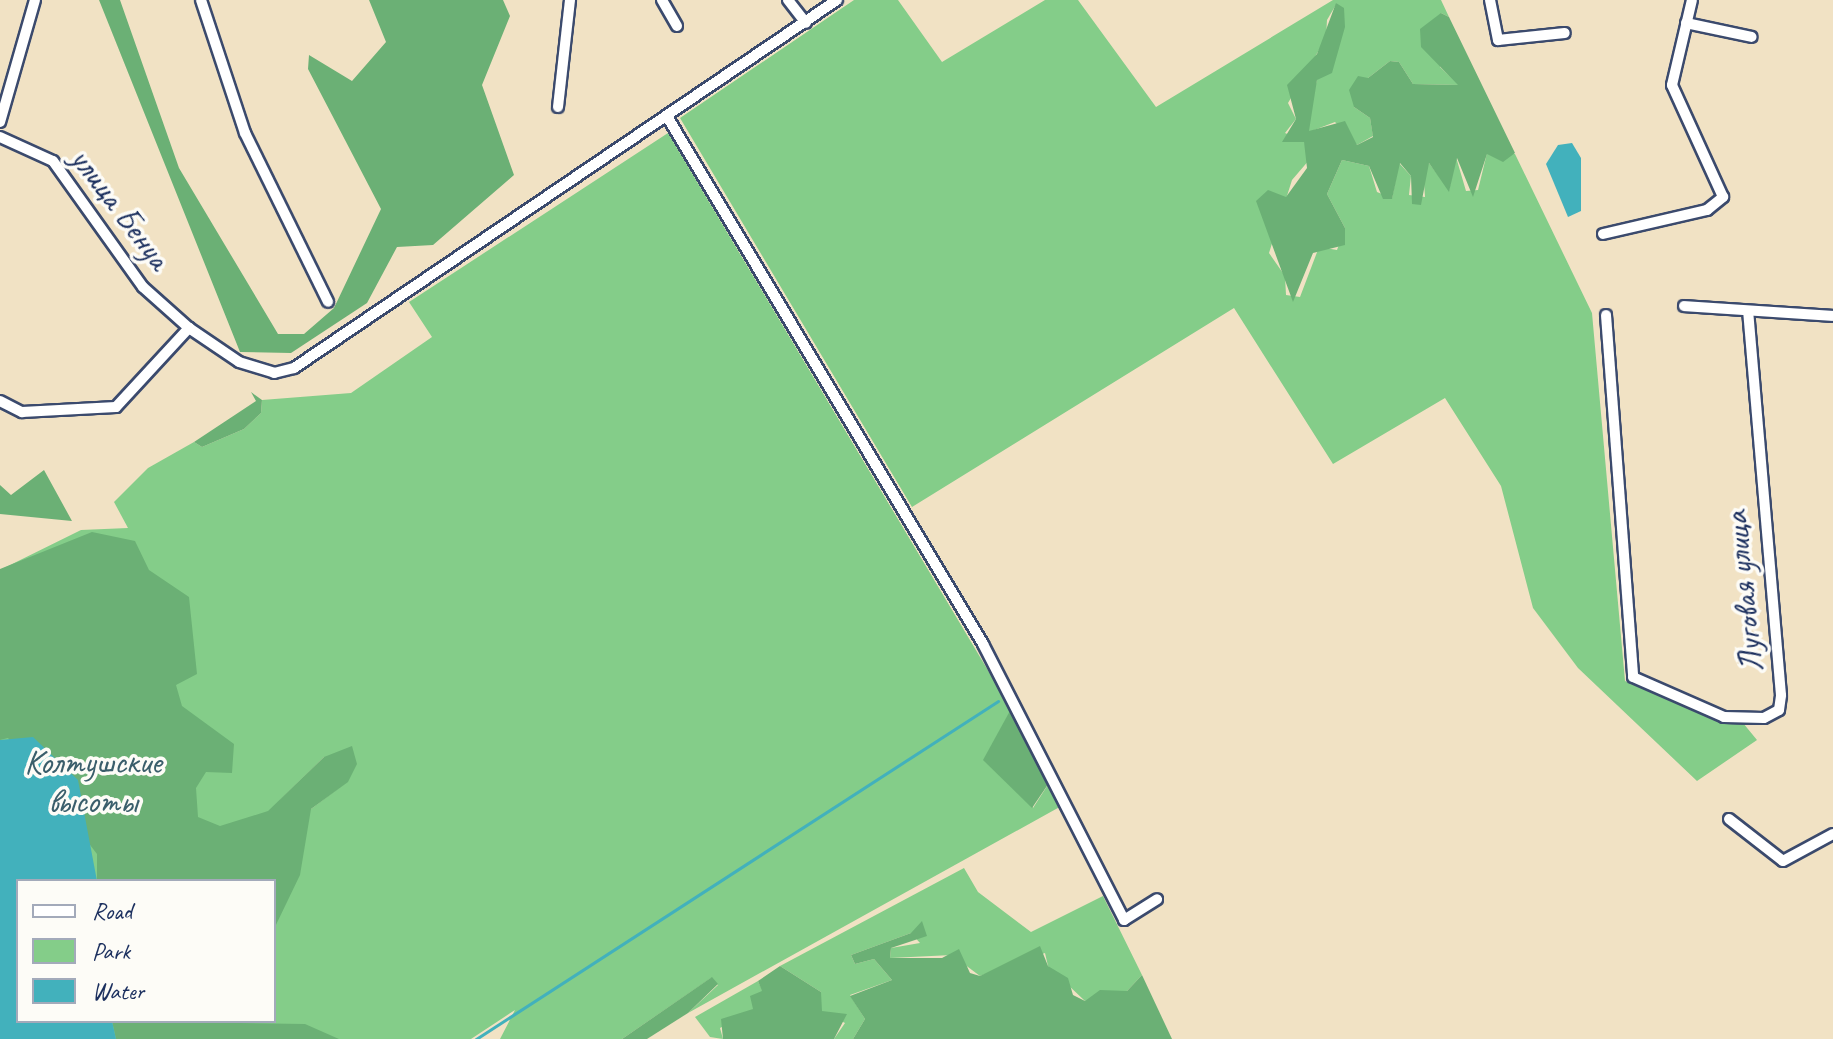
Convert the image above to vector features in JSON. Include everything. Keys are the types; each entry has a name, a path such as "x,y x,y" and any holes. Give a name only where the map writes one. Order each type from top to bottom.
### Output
{"street":[{"path":"0,122 35,0"},
{"path":"201,0 245,133 328,302"},
{"path":"558,107 570,0"},
{"path":"662,0 677,26"},
{"path":"788,0 806,23"},
{"name":"улица Бенуа","path":"0,137 53,161 143,287 189,328 256,369 294,368 668,118 837,0"},
{"path":"1490,0 1498,40 1565,33"},
{"path":"1603,234 1707,210 1723,197 1672,85 1692,0"},
{"path":"1686,23 1752,37"},
{"path":"668,118 983,644 1124,920 1157,899"},
{"path":"1684,306 1833,316"},
{"name":"Луговая улица","path":"1606,315 1633,677 1724,717 1764,718 1779,710 1748,312"},
{"path":"0,401 22,412 116,407 189,328"},
{"path":"1729,819 1783,861 1833,834"}],"green space":[{"path":"99,0 120,0 179,168 278,334 304,334 334,308 381,209 308,69 309,55 352,81 386,42 369,0 503,0 510,16 482,85 514,175 433,245 397,247 367,303 291,353 240,352"},
{"path":"854,0 898,0 942,62 1045,0 1078,0 1156,107 1333,0 1441,0 1449,17 1441,13 1440,67 1459,85 1413,84 1399,62 1390,61 1368,78 1354,107 1370,118 1373,136 1357,145 1335,122 1309,132 1306,122 1337,3 1327,20 1326,38 1288,103 1296,119 1285,133 1304,141 1310,159 1292,180 1269,253 1285,276 1286,295 1300,297 1319,247 1337,250 1345,228 1327,194 1342,160 1369,166 1377,192 1392,198 1399,163 1411,176 1409,195 1425,197 1423,169 1429,163 1449,190 1456,157 1466,191 1478,190 1487,153 1515,154 1592,313 1625,681 1712,718 1743,723 1757,740 1697,781 1578,668 1533,608 1501,486 1445,398 1333,464 1234,308 912,507 680,118"},
{"path":"1336,3 1344,8 1345,27 1332,73 1317,80 1309,131 1345,121 1357,145 1373,137 1370,118 1354,107 1349,90 1358,76 1368,78 1390,61 1399,62 1413,84 1458,85 1421,47 1420,29 1441,13 1449,17 1515,153 1503,162 1487,154 1473,197 1457,158 1449,192 1429,163 1421,205 1412,204 1411,176 1400,163 1392,199 1383,199 1369,166 1342,160 1327,194 1345,228 1345,245 1313,253 1293,302 1256,201 1268,190 1286,197 1307,168 1304,142 1282,142 1296,119 1287,85 1317,54"},
{"path":"668,133 1011,709 1033,808 1051,780 1065,804 688,1013 718,985 711,978 622,1039 500,1039 515,1010 471,1039 0,1039 0,570 81,530 128,528 114,502 148,468 194,442 202,447 244,429 261,413 262,400 351,393 432,337 409,302","holes":["324,757 348,781 311,809 280,800"]},
{"path":"251,392 262,400 261,413 244,429 202,447 194,442 256,401"},
{"path":"44,470 72,521 0,514 0,485 11,495"},
{"name":"Колтушские высоты","path":"92,532 135,541 149,570 189,597 197,674 176,685 182,706 234,744 232,773 206,772 196,788 198,817 220,826 268,811 324,757 352,746 357,764 348,782 311,809 300,875 276,925 276,879 97,879 97,854 8,738 0,740 0,569"},
{"path":"1011,709 1051,780 1032,808 983,760"},
{"path":"964,868 978,892 1031,932 1103,896 1142,975 1127,991 1085,1001 1048,966 1045,953 980,976 952,955 890,958 891,948 920,943 911,933 851,955 855,964 874,959 892,980 850,995 865,1019 853,1039 834,1039 845,1023 821,1011 821,992 780,966"},
{"path":"922,921 927,936 891,948 890,958 942,958 959,949 970,973 980,976 1040,946 1048,966 1068,978 1073,995 1085,1001 1100,990 1127,991 1142,975 1172,1039 853,1039 865,1019 850,996 892,980 874,959 855,964 851,955 911,933"},
{"path":"780,966 821,992 822,1011 847,1014 834,1039 723,1039 721,1019 753,1009 750,996 762,991 758,981"},
{"path":"712,977 718,984 688,1013 647,1039 622,1039"},
{"path":"758,981 763,992 754,1009 720,1028 723,1039 710,1037 695,1017"},
{"path":"112,1023 305,1024 339,1039 116,1039"}],"water":[{"path":"1572,143 1581,158 1581,211 1568,217 1546,164 1558,145"},
{"path":"33,737 78,780 97,879 16,879 16,1023 112,1023 116,1039 0,1039 0,740"}],"waterway":[{"path":"476,1039 998,701"}]}
